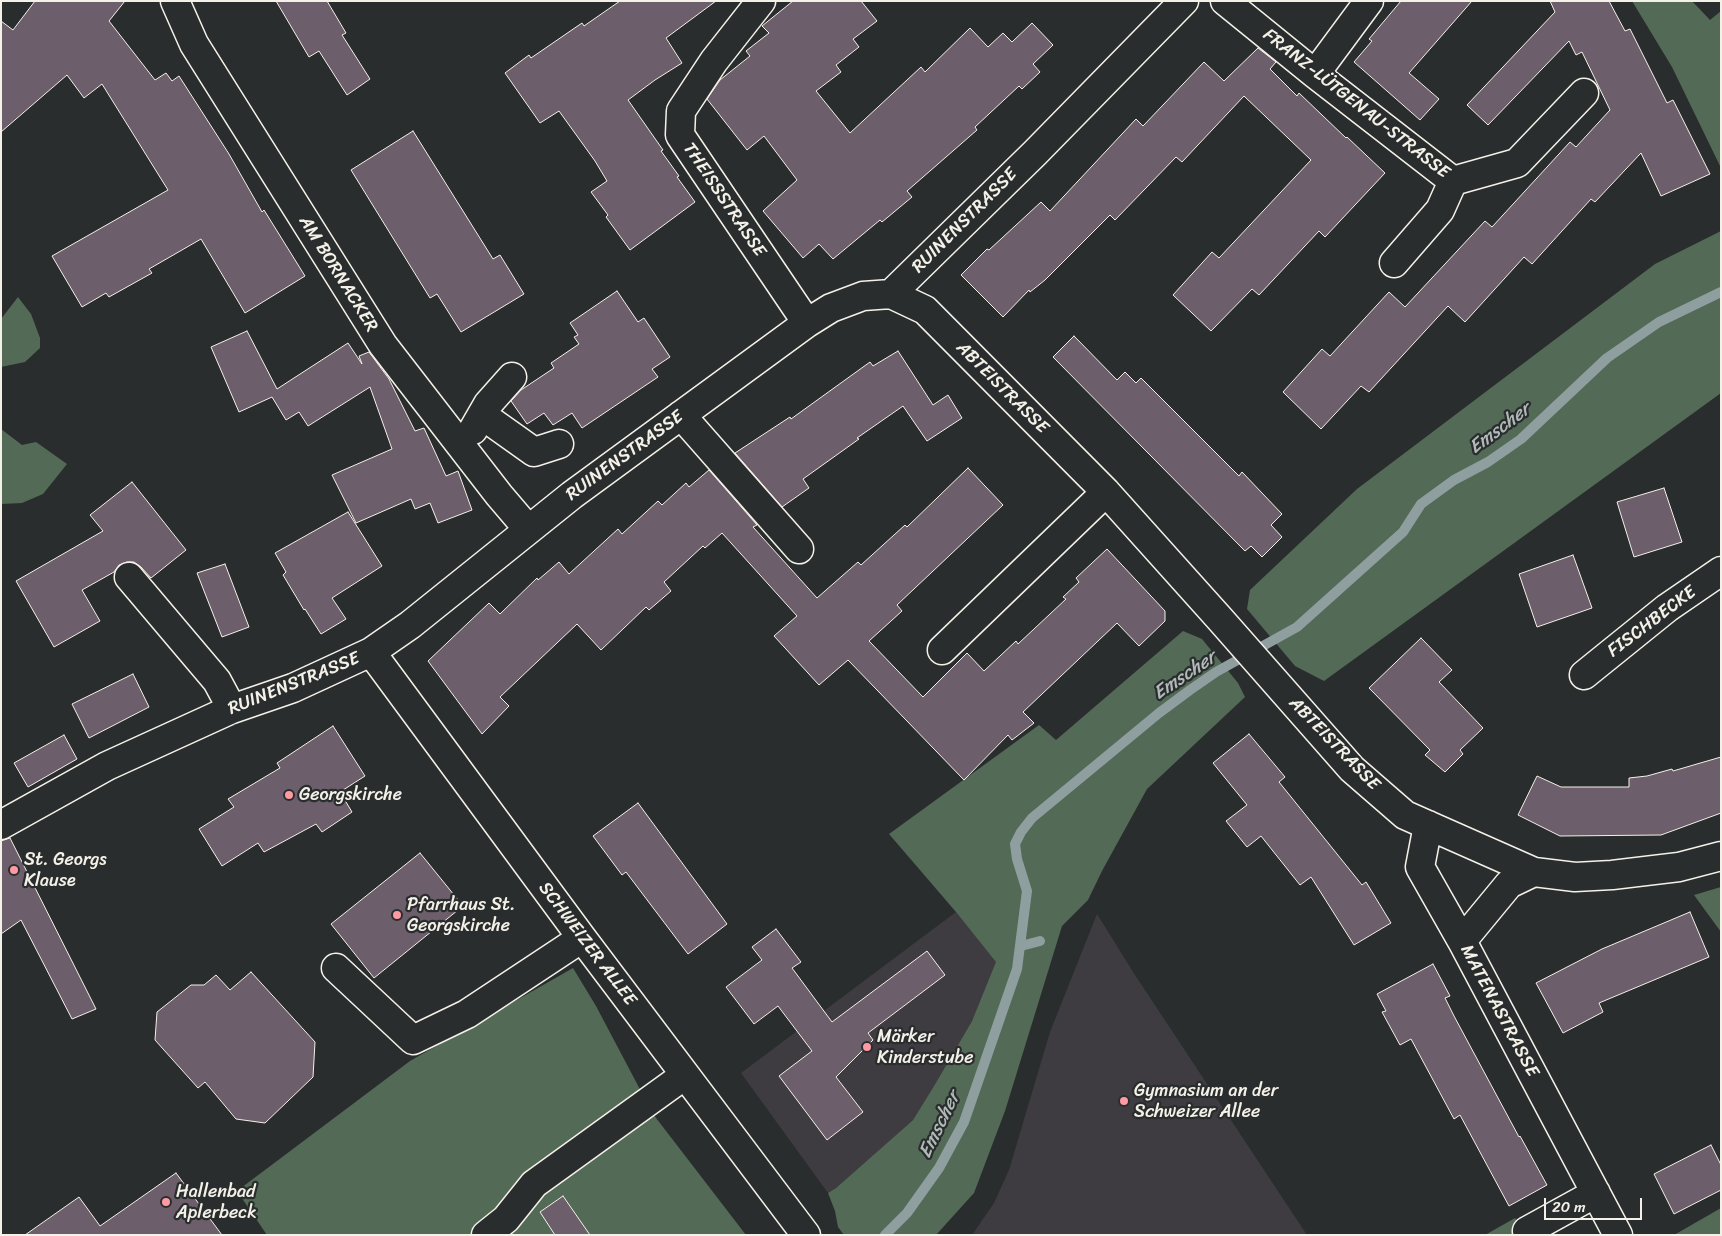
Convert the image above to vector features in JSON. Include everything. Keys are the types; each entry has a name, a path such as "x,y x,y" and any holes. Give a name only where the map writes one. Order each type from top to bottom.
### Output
{"street":[{"name":"AM BORNACKER","path":"175,1 190,37 383,345 528,529"},
{"name":"THEISSSTRASSE","path":"761,1 714,61 681,111 680,135 807,323"},
{"name":"RUINENSTRASSE","path":"1,825 108,766 232,709 293,688 371,652 410,625 528,529 807,323 831,308 863,296 891,294 1042,146 1184,1"},
{"name":"FRANZ-LÜTGENAU-STRASSE","path":"1225,1 1315,74 1453,181 1517,163 1584,93"},
{"path":"1315,74 1369,1"},
{"path":"1394,263 1440,210 1453,181"},
{"name":"ABTEISTRASSE","path":"891,294 925,310 1106,492 1352,769 1405,815 1534,872 1575,876 1612,874 1679,867 1721,856"},
{"path":"458,441 474,429 488,404 512,377"},
{"path":"482,415 534,452 560,444"},
{"path":"681,415 799,549"},
{"path":"942,650 1106,492"},
{"name":"FISCHBECKE","path":"1584,675 1667,608 1721,571"},
{"path":"129,577 217,681 232,709"},
{"name":"SCHWEIZER ALLEE","path":"371,652 684,1075 806,1235"},
{"name":"MATENASTRASSE","path":"1428,825 1420,867 1462,941 1618,1235"},
{"path":"1462,941 1509,884 1534,872"},
{"path":"336,968 413,1040 467,1014 582,938"},
{"path":"486,1235 506,1219 534,1184 684,1075"},
{"path":"1527,1231 1596,1193"}],"shaded area":[{"name":"Märker Kinderstube","path":"956,912 997,962 972,1021 913,1120 828,1193 741,1073"},
{"name":"Gymnasium an der Schweizer Allee","path":"1097,914 1135,975 1307,1235 972,1235 994,1203 1009,1170 1050,1032"}],"green space":[{"path":"1632,1 1692,1 1710,20 1721,11 1721,168 1672,67"},
{"path":"1721,231 1721,393 1324,681 1295,666 1247,609 1250,590 1357,489 1655,264"},
{"path":"18,297 31,314 40,338 40,348 25,362 1,367 1,319"},
{"path":"1,429 22,445 36,442 67,464 43,494 22,503 1,504"},
{"path":"1183,631 1202,639 1238,683 1245,697 1147,789 1088,900 1062,926 1005,1111 974,1193 936,1235 844,1235 838,1227 835,1211 828,1193 913,1120 972,1021 996,962 889,834 1039,725 1056,740"},
{"path":"1721,887 1721,932 1694,895"},
{"path":"573,968 596,1006 653,1114 746,1235 267,1235 237,1191 410,1061"},
{"path":"1721,1208 1721,1235 1674,1235"},
{"path":"1515,1218 1525,1235 1485,1235"}],"building":[{"path":"35,1 125,1 109,21 155,80 166,73 172,81 179,76 229,154 262,212 264,210 305,276 245,313 201,239 149,269 152,273 109,297 106,293 82,307 52,256 168,190 102,84 84,98 67,75 1,132 1,21 13,30"},
{"path":"276,1 327,1 346,33 342,35 370,79 347,95 319,51 309,57"},
{"path":"620,1 716,1 666,38 682,63 628,100 663,150 661,151 695,202 630,250 606,217 608,215 591,192 607,181 595,161 559,111 540,123 505,73 529,55 531,58 582,23 584,26"},
{"path":"793,1 861,1 877,21 853,39 859,47 836,65 841,72 816,91 850,133 921,67 925,72 970,28 988,47 1003,33 1012,42 1032,23 1053,45 1033,64 1040,72 1022,89 1019,86 975,127 977,130 907,191 912,197 882,222 880,220 833,259 819,244 803,258 763,211 797,180 764,136 747,150 707,99 720,80 750,56 746,51 769,33 762,26"},
{"path":"1401,1 1472,1 1409,73 1439,99 1420,120 1354,62 1372,41 1369,39"},
{"path":"1550,1 1609,1 1625,31 1630,29 1667,103 1673,100 1710,174 1661,196 1641,153 1595,202 1591,199 1532,264 1524,257 1465,322 1448,306 1369,392 1361,386 1321,429 1283,392 1302,371 1322,349 1330,356 1389,292 1405,307 1485,221 1492,227 1570,142 1576,147 1610,110 1582,52 1576,55 1569,41 1488,125 1467,105 1555,12"},
{"path":"1258,48 1276,62 1270,69 1297,96 1299,93 1385,173 1325,237 1319,231 1259,295 1252,289 1211,331 1173,295 1212,252 1219,258 1311,160 1244,96 1182,162 1176,157 1115,220 1110,215 1045,280 1030,292 1029,290 1003,317 961,275 987,249 989,250 1041,202 1050,211 1136,119 1143,126 1204,62 1224,81"},
{"path":"413,131 493,259 500,255 524,294 461,332 437,294 430,298 351,170"},
{"path":"617,291 638,322 644,318 670,357 652,369 658,377 582,428 572,413 553,425 544,413 527,424 511,401 521,390 554,368 551,363 579,344 574,337 578,335 570,323"},
{"path":"247,331 277,389 348,343 362,364 359,356 369,352 389,379 415,431 424,428 446,476 458,471 472,510 438,523 430,503 415,509 411,499 356,523 332,475 392,449 370,387 308,426 299,412 286,420 272,397 239,412 211,347"},
{"path":"1074,336 1117,380 1125,372 1136,383 1141,378 1239,476 1242,472 1282,514 1271,525 1282,537 1262,557 1251,546 1245,551 1053,357"},
{"path":"898,351 933,405 948,395 962,418 927,441 903,406 803,479 809,488 782,507 735,453 790,417 791,419 870,362 873,366"},
{"path":"968,468 1003,505 897,605 902,611 869,641 923,697 967,653 984,671 1016,641 1018,644 1066,599 1063,597 1079,582 1076,578 1107,549 1165,611 1165,621 1139,646 1117,623 1023,712 1034,723 1012,740 1008,735 964,780 848,660 819,685 774,636 797,616 722,533 705,548 703,546 664,582 671,591 649,610 646,607 601,650 577,624 500,697 509,706 482,734 428,661 489,603 500,614 537,578 538,580 559,562 569,574 618,529 622,534 658,501 662,505 686,483 689,487 709,470 757,525 753,527 817,598 858,562 861,565 905,525 907,527"},
{"path":"132,482 186,550 151,578 134,562 127,562 119,565 114,572 82,590 100,621 54,647 16,581 103,531 90,515"},
{"path":"1664,488 1682,542 1634,557 1617,502"},
{"path":"348,512 382,566 332,598 346,619 321,634 283,575 286,572 275,553"},
{"path":"1573,555 1592,608 1537,627 1519,574"},
{"path":"225,564 249,627 222,637 197,573"},
{"path":"1421,638 1452,670 1439,682 1483,728 1460,750 1463,754 1445,772 1425,755 1430,750 1369,688"},
{"path":"133,674 149,707 89,738 72,704"},
{"name":"Georgskirche","path":"333,726 365,776 340,792 352,812 322,832 316,824 264,852 258,843 222,866 199,829 234,807 228,799 280,768 277,763"},
{"path":"1249,734 1285,777 1279,782 1362,885 1366,882 1391,923 1354,945 1311,877 1300,885 1261,836 1247,847 1226,821 1247,805 1213,763"},
{"path":"64,735 77,759 28,787 14,763"},
{"path":"1721,757 1721,813 1661,835 1560,836 1518,815 1537,776 1561,787 1629,787 1629,778 1647,776 1672,769 1673,771"},
{"path":"638,803 727,924 688,954 626,872 622,875 593,836"},
{"path":"10,838 96,1009 72,1019 21,920 1,934 1,841"},
{"name":"Pfarrhaus St. Georgskirche","path":"420,853 463,906 374,978 331,924"},
{"path":"1690,912 1709,957 1599,1003 1603,1012 1563,1033 1536,983 1602,949"},
{"path":"776,929 801,962 792,968 832,1022 927,951 945,975 868,1033 873,1040 836,1077 863,1112 827,1140 779,1076 812,1051 778,1006 754,1024 726,987 762,960 752,947"},
{"path":"1433,964 1450,996 1445,998 1454,1016 1547,1185 1509,1206 1460,1115 1454,1119 1411,1039 1400,1045 1382,1012 1386,1011 1377,994"},
{"path":"251,972 315,1042 313,1077 265,1123 236,1119 205,1082 198,1088 155,1040 157,1012 191,985 204,985 216,975 230,990"},
{"path":"1711,1145 1721,1165 1721,1190 1674,1214 1654,1174"},
{"name":"Hallenbad Aplerbeck","path":"176,1173 222,1235 25,1235 79,1197 100,1226"},
{"path":"563,1196 590,1235 555,1235 540,1212"}],"waterway":[{"name":"Emscher","path":"885,1235 907,1213 939,1168 964,1122 1017,969 1027,891 1017,859 1015,844 1021,832 1032,818 1159,713 1190,690 1216,672 1297,627 1403,532 1421,504 1454,480 1488,462 1521,439 1607,358 1659,322 1721,292"},
{"path":"1021,946 1040,941"}],"place":[{"name":"Georgskirche","path":"289,795"},
{"name":"St. Georgs Klause","path":"14,870"},
{"name":"Pfarrhaus St. Georgskirche","path":"397,915"},
{"name":"Märker Kinderstube","path":"867,1047"},
{"name":"Gymnasium an der Schweizer Allee","path":"1124,1101"},
{"name":"Hallenbad Aplerbeck","path":"166,1202"}]}
